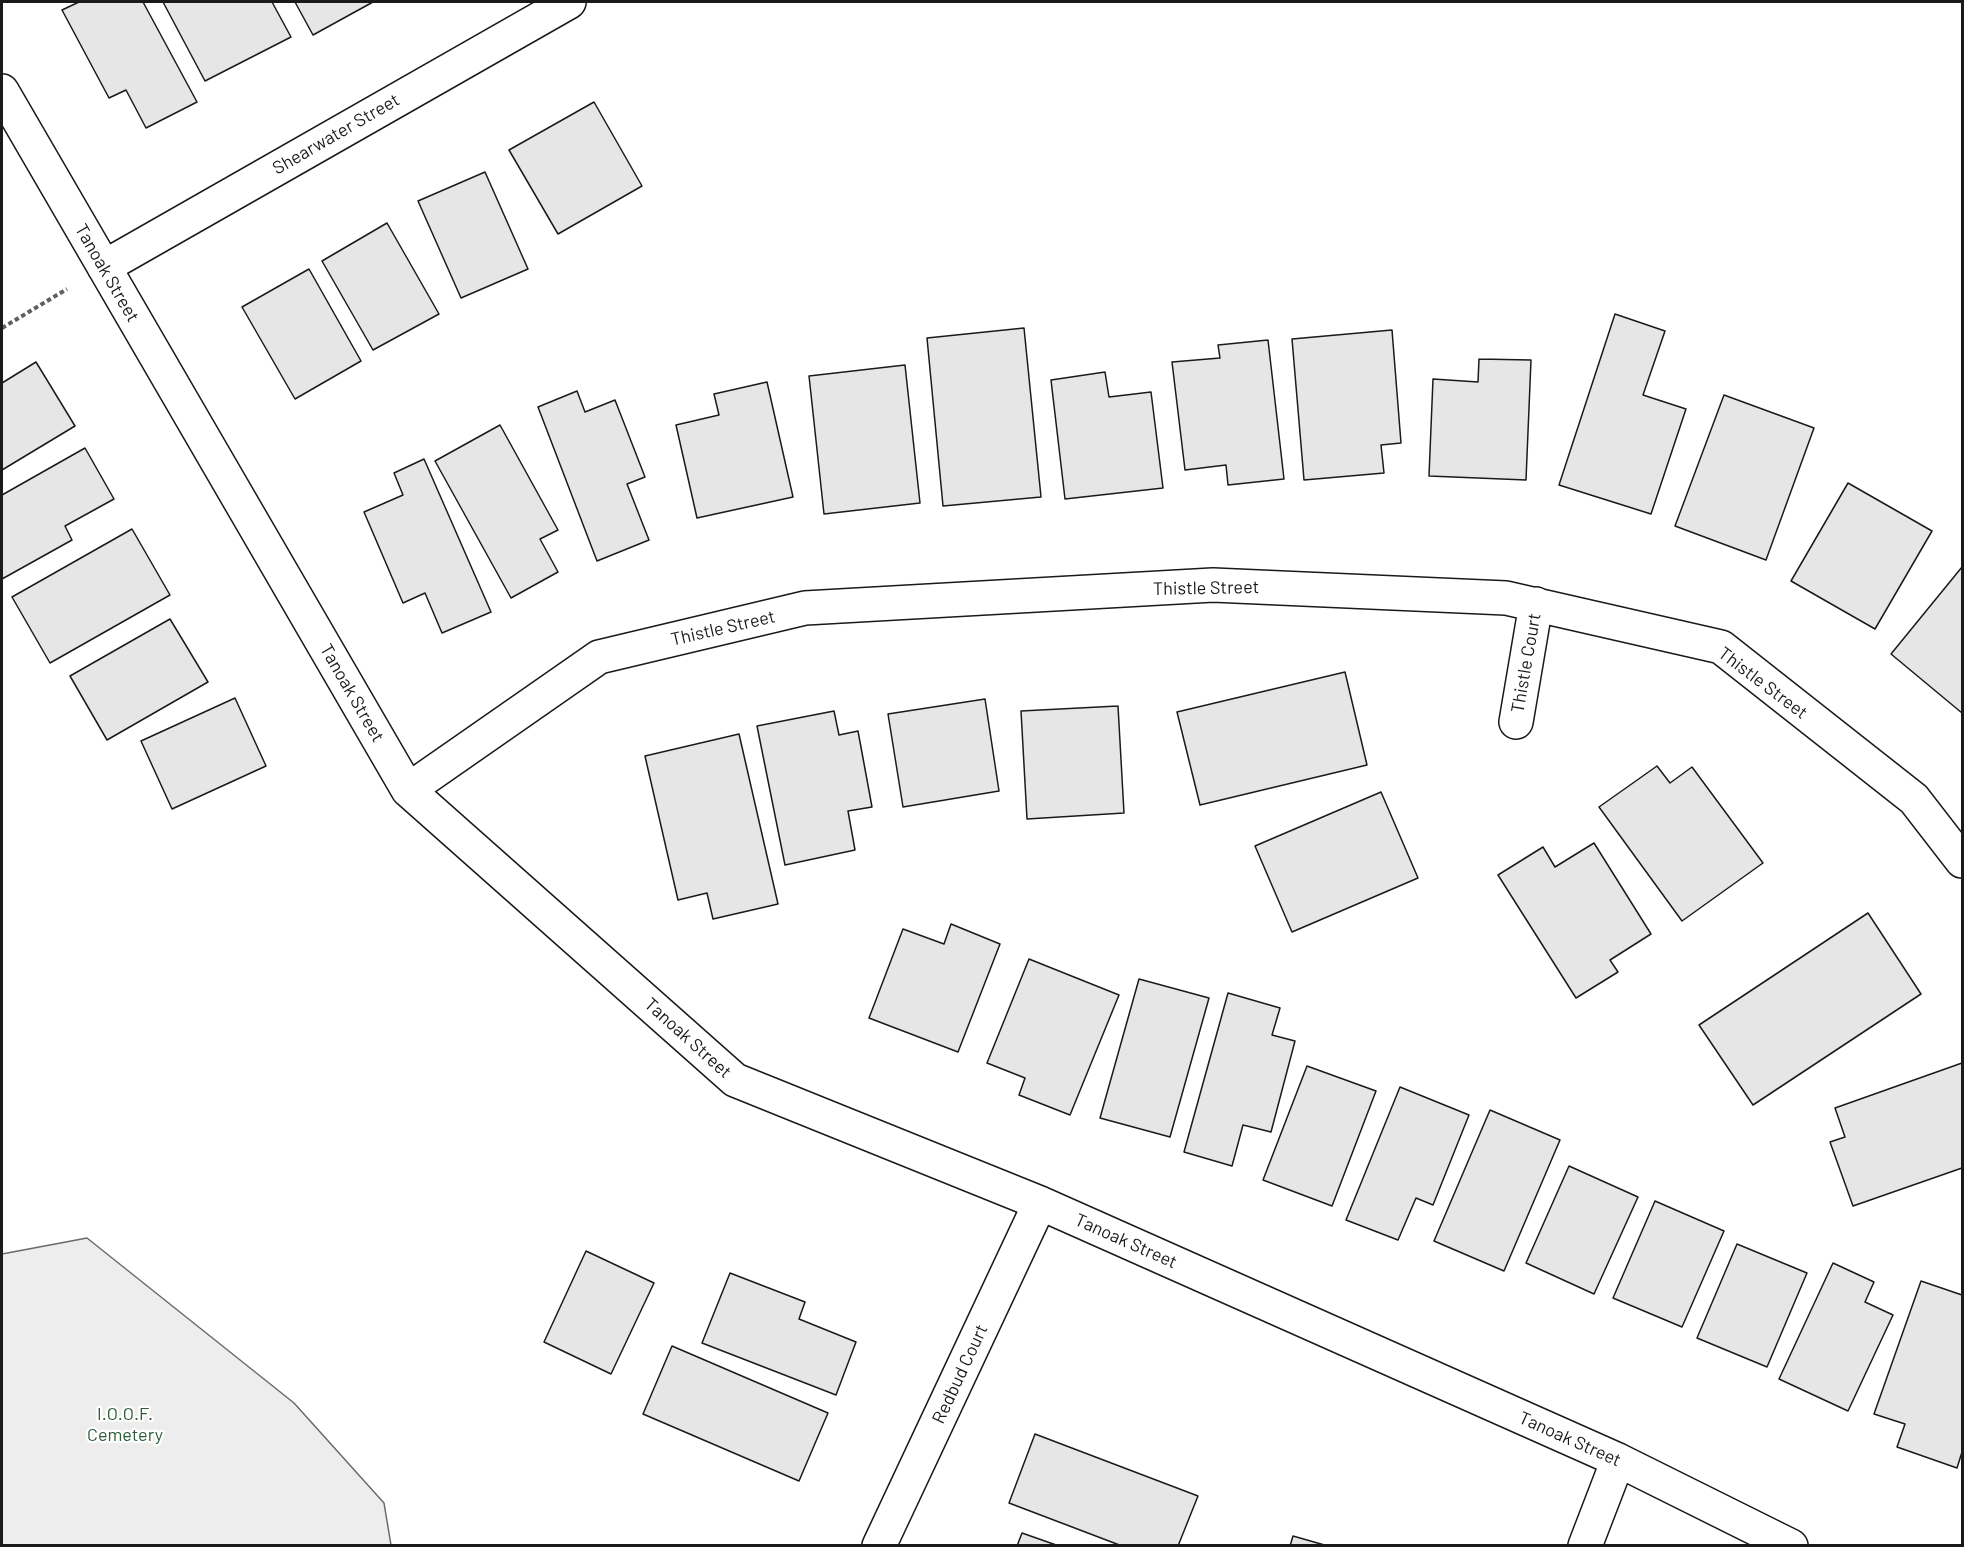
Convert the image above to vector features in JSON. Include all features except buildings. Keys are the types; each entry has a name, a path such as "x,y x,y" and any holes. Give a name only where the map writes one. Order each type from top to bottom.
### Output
{"street":[{"name":"Shearwater Street","path":"104,267 569,2"},
{"name":"Tanoak Street","path":"2,91 408,790 735,1080 1041,1203 1618,1460 1791,1545"},
{"name":"Thistle Street","path":"408,790 599,657 805,608 1213,585 1506,598 1721,647 1914,799 1962,861"},
{"name":"Thistle Court","path":"1516,722 1536,604"},
{"name":"Redbud Court","path":"879,1545 1041,1203"},
{"path":"1585,1545 1618,1460"}],"path":[{"path":"2,328 104,267"}],"shaded area":[{"name":"I.O.O.F. Cemetery","path":"87,1238 294,1403 384,1503 391,1545 2,1545 2,1254"}]}
